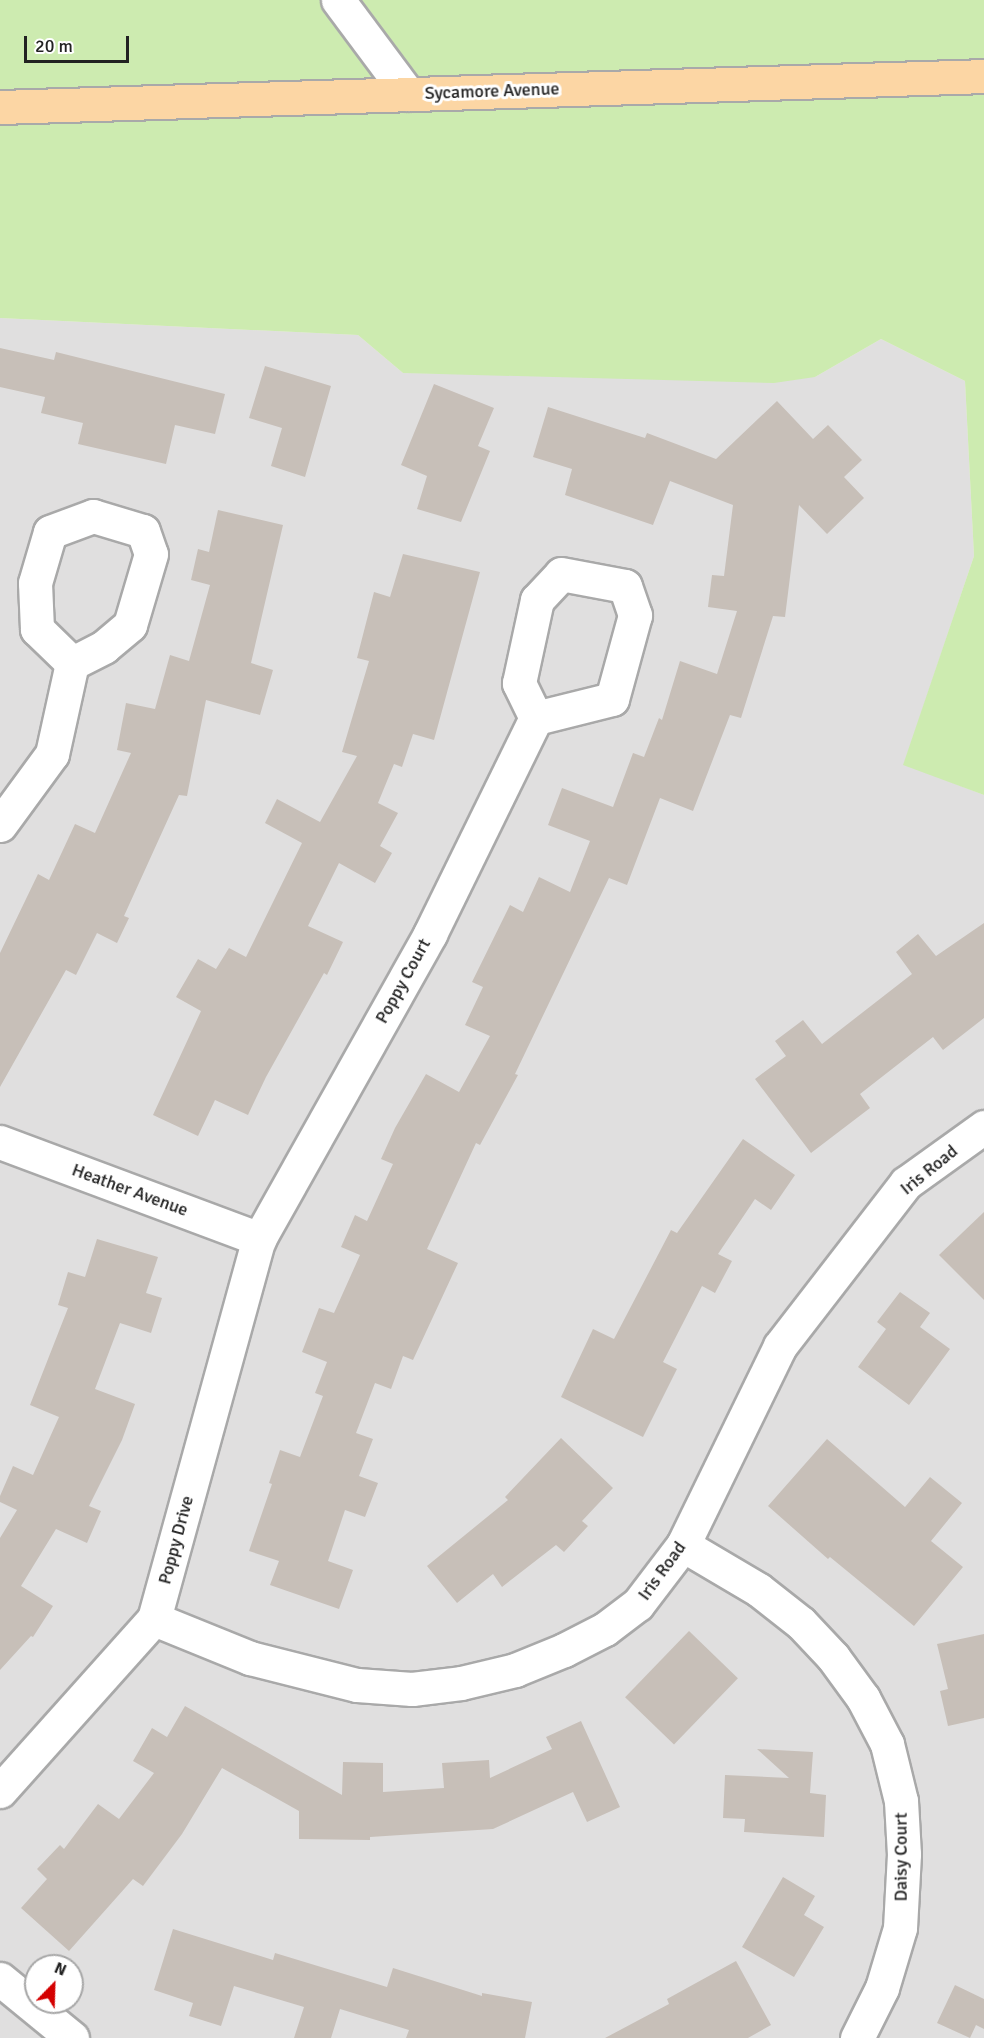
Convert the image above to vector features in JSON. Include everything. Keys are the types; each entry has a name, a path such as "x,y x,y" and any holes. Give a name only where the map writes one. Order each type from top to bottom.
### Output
{"main road":[{"name":"Sycamore Avenue","path":"0,107 984,76"}],"street":[{"path":"338,0 408,94"},
{"path":"93,516 143,531 151,554 130,625 104,647 72,663 37,629 36,583 50,532 93,516"},
{"path":"561,574 625,586 635,615 612,699 536,718 519,683 537,600 561,574"},
{"path":"0,825 52,754 72,663"},
{"name":"Poppy Court","path":"259,1239 430,934 536,718"},
{"name":"Iris Road","path":"154,1619 250,1658 357,1685 412,1689 461,1683 515,1670 564,1650 605,1629 638,1604 683,1545 780,1346 906,1183 984,1128"},
{"name":"Heather Avenue","path":"0,1142 259,1239"},
{"name":"Poppy Drive","path":"0,1791 154,1619 259,1239"},
{"name":"Daisy Court","path":"683,1545 759,1590 801,1623 833,1657 857,1690 887,1744 901,1801 904,1854 900,1928 882,1989 857,2038"},
{"path":"0,1979 72,2038"}],"shaded area":[{"path":"0,318 358,335 403,373 815,377 881,339 965,381 974,556 904,764 984,795 984,2038 0,2038"}],"green space":[{"path":"0,0 984,0 984,795 903,765 974,556 965,381 881,339 815,377 774,383 403,373 358,335 0,318"}],"building":[{"path":"0,348 54,360 56,352 225,394 215,434 175,425 166,464 78,444 83,423 41,413 45,397 0,387"},
{"path":"265,366 331,386 305,477 271,466 282,428 249,418"},
{"path":"434,384 494,408 478,446 490,451 461,522 417,509 427,476 401,465"},
{"path":"777,401 813,439 828,425 862,460 844,477 864,498 827,534 799,505 785,617 773,616 741,718 730,715 693,811 660,798 627,885 609,878 515,1074 518,1075 480,1145 476,1143 427,1249 458,1263 413,1360 403,1356 391,1389 375,1383 356,1433 373,1439 359,1476 378,1483 365,1517 345,1510 328,1561 353,1570 339,1609 270,1585 279,1561 249,1551 272,1484 269,1483 280,1450 300,1457 323,1396 315,1393 327,1362 302,1352 319,1308 334,1313 360,1255 341,1247 355,1215 367,1221 393,1164 381,1159 395,1128 426,1074 459,1092 490,1036 465,1025 483,987 472,982 510,905 523,912 539,877 570,892 590,841 548,825 562,788 613,807 633,753 644,757 659,718 662,720 680,661 717,674 737,611 708,607 712,575 724,576 733,505 670,481 653,525 565,495 572,469 533,457 548,407 645,438 647,433 716,459"},
{"path":"218,510 283,525 251,663 273,670 260,715 206,700 187,796 179,795 124,916 129,918 117,943 97,933 76,975 66,970 0,1087 0,953 38,874 49,880 75,824 95,833 131,753 117,750 126,703 155,709 170,655 189,661 210,585 191,580 198,549 209,552"},
{"path":"403,554 480,572 434,740 413,734 402,767 394,764 378,803 398,813 380,846 392,853 375,883 339,863 308,926 343,942 327,975 324,973 266,1077 248,1115 215,1100 198,1136 153,1115 201,1011 176,997 198,959 216,969 229,948 246,957 302,843 265,823 277,799 320,822 357,756 342,752 369,661 357,658 374,592 390,597"},
{"path":"984,923 984,1018 943,1050 933,1037 860,1094 870,1108 811,1153 755,1079 786,1056 775,1041 803,1020 822,1044 912,974 896,952 918,934 936,956"},
{"path":"743,1139 795,1175 771,1210 755,1199 718,1254 732,1261 715,1293 702,1286 663,1362 677,1369 643,1437 561,1397 593,1329 614,1339 671,1230 677,1233"},
{"path":"984,1212 984,1300 939,1255"},
{"path":"97,1239 158,1257 146,1293 162,1298 151,1333 120,1323 95,1389 135,1404 122,1440 89,1506 101,1511 87,1543 56,1529 21,1586 53,1606 33,1637 31,1636 0,1670 0,1538 17,1510 0,1502 0,1496 13,1466 33,1475 59,1417 30,1405 68,1308 58,1305 68,1272 85,1277"},
{"path":"900,1292 930,1313 920,1327 950,1349 909,1405 858,1367 886,1329 877,1322"},
{"path":"561,1438 613,1488 582,1521 588,1526 564,1552 556,1545 502,1587 493,1574 457,1603 427,1566 508,1500 505,1497"},
{"path":"827,1439 905,1507 930,1477 962,1503 931,1541 963,1567 914,1626 830,1557 828,1559 768,1506"},
{"path":"689,1631 738,1678 674,1744 625,1697"},
{"path":"984,1634 984,1718 948,1726 940,1691 948,1689 937,1644"},
{"path":"185,1706 342,1795 343,1762 383,1763 383,1792 444,1788 442,1763 489,1760 490,1778 552,1749 546,1737 581,1721 620,1807 587,1822 573,1792 493,1829 370,1837 370,1840 299,1839 299,1811 222,1768 182,1834 143,1886 133,1879 69,1951 21,1908 47,1879 37,1869 60,1845 64,1849 98,1804 119,1819 154,1773 133,1761 152,1728 167,1737"},
{"path":"757,1749 813,1752 810,1793 826,1795 824,1837 744,1832 745,1819 723,1818 725,1775 789,1778"},
{"path":"783,1877 815,1896 804,1915 824,1927 794,1977 742,1947"},
{"path":"173,1929 273,1960 275,1953 387,1987 393,1968 482,1996 482,1993 532,2002 525,2038 406,2038 409,2030 340,2009 331,2038 294,2038 304,2007 234,1986 221,2026 189,2016 193,2003 154,1990"},
{"path":"736,1961 771,2025 748,2038 605,2038 669,2004 667,1999"},
{"path":"955,1985 984,1999 984,2029 976,2025 970,2038 937,2023"}]}
